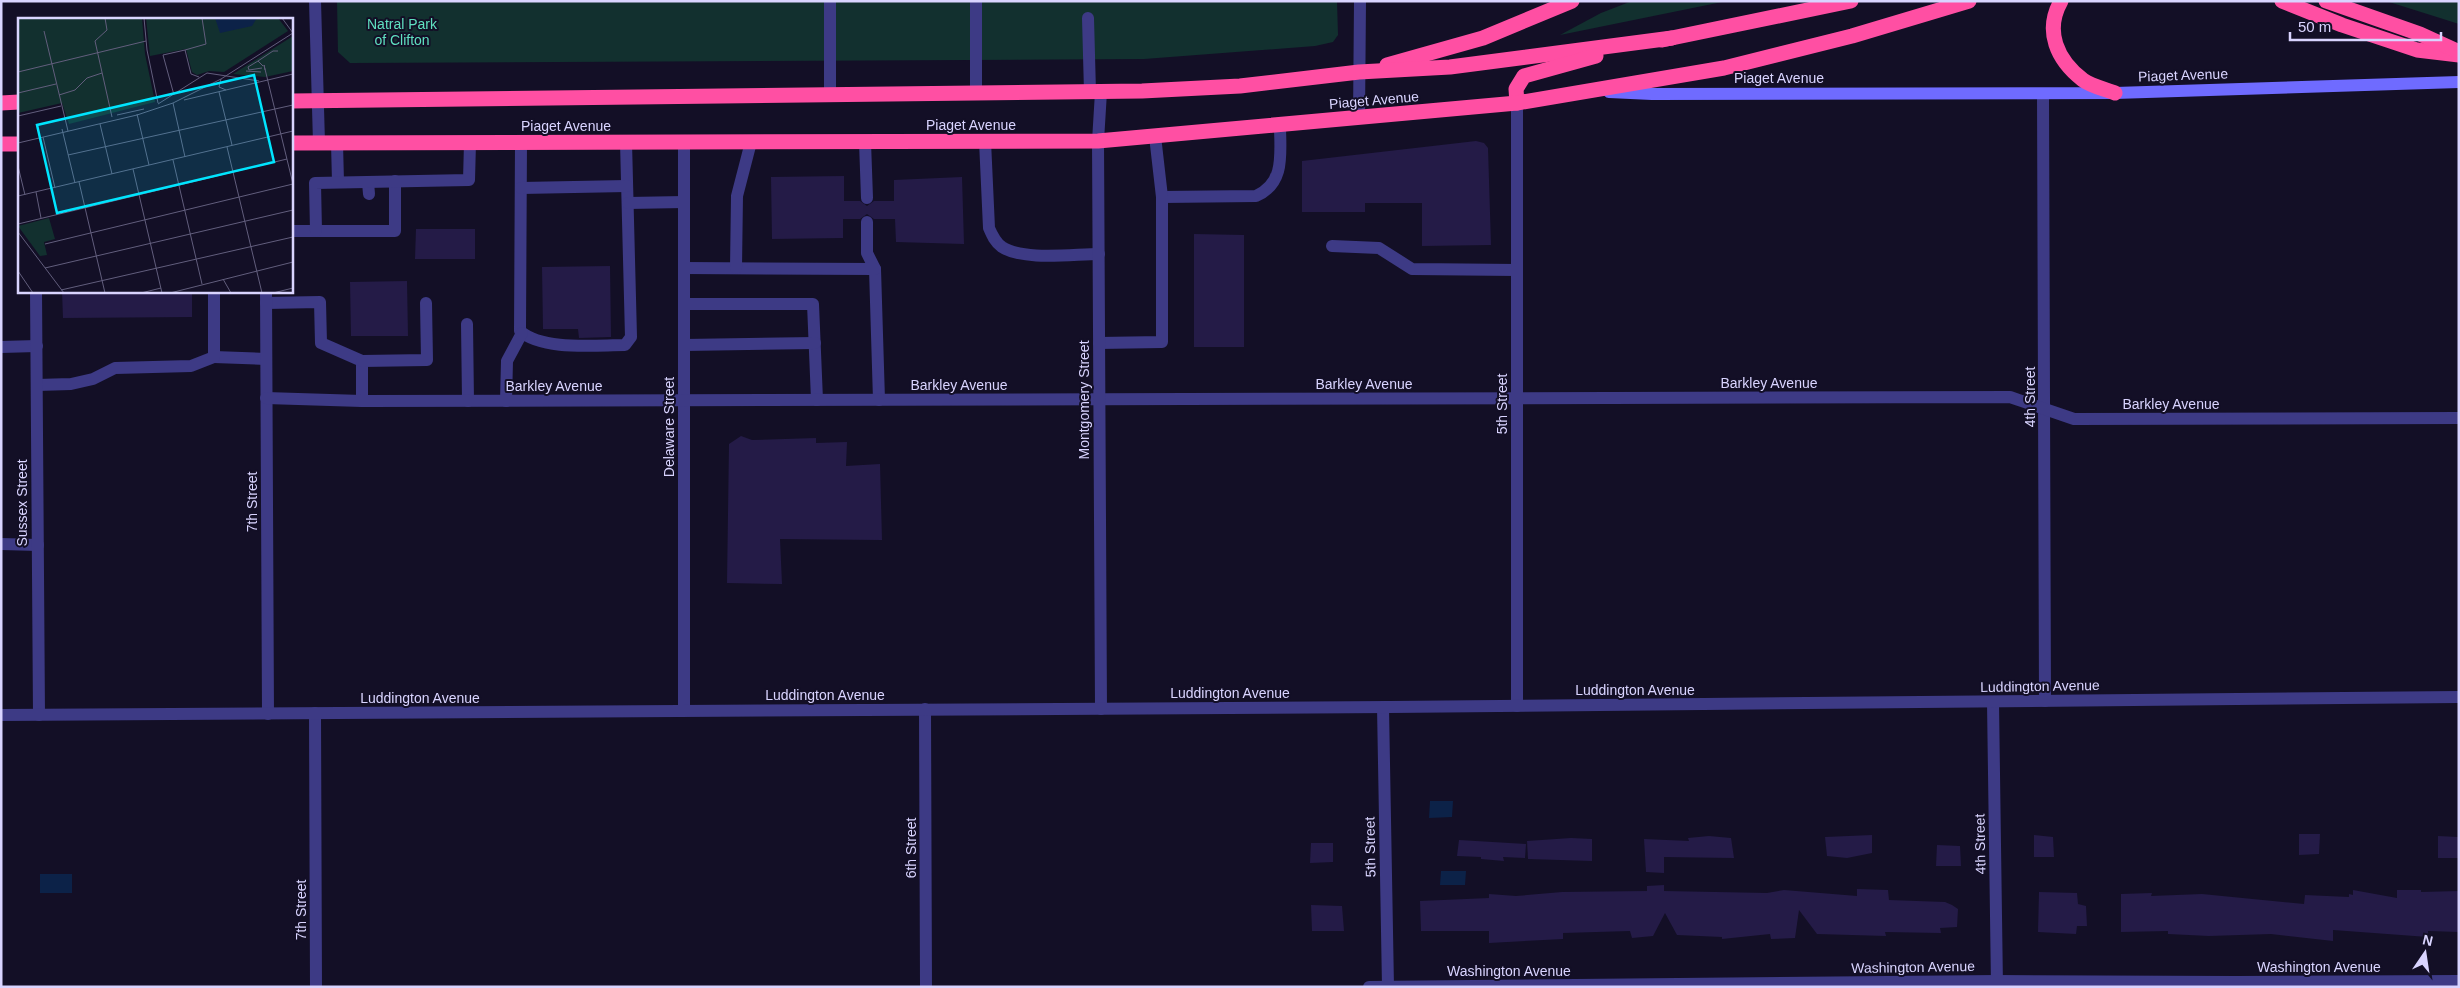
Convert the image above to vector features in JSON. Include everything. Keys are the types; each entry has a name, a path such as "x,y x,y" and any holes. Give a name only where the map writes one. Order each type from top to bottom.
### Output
{"highway":[{"path":"1359,72 1484,38 1547,6 1572,1"},
{"path":"1517,103 1516,89 1524,76 1547,68 1672,38 1851,1"},
{"path":"1592,91 1724,68 1852,36 1969,1"},
{"path":"2061,1 2056,10 2053,39 2064,63 2084,80 2115,93"},
{"path":"2282,1 2342,25 2417,50 2459,54"},
{"path":"2326,1 2420,34 2459,54"},
{"name":"Piaget Avenue","path":"292,101 1096,92 1240,86 1359,72 1450,67 1672,38"},
{"name":"Piaget Avenue","path":"292,143 1098,141 1517,103 1592,91"},
{"path":"1,102 18,102"},
{"path":"1,144 18,144"}],"street":[{"path":"315,1 318,143"},
{"path":"830,1 830,94"},
{"path":"976,1 976,92"},
{"path":"1358,118 1360,1"},
{"name":"Montgomery Street","path":"1088,18 1096,92 1098,141 1101,708"},
{"name":"Piaget Avenue","path":"1592,91 1652,94 2043,94 2459,82"},
{"name":"4th Street","path":"2043,94 2045,701"},
{"name":"5th Street","path":"1517,103 1517,706"},
{"path":"1162,197 1256,196 1265,192 1272,186 1280,172 1280,125"},
{"path":"1099,343 1162,342 1162,197 1155,136"},
{"path":"985,141 989,228 997,242 1019,254 1099,254"},
{"path":"521,143 520,331 542,343 625,346 631,337 626,142"},
{"name":"Delaware Street","path":"684,142 684,711"},
{"path":"736,268 737,196 751,142"},
{"path":"865,142 867,198"},
{"path":"316,232 315,183 369,188 395,181 469,180 470,143"},
{"path":"337,144 344,186"},
{"path":"292,232 316,232 347,227 370,227 395,231 395,181"},
{"path":"520,188 627,186"},
{"path":"628,203 684,202"},
{"path":"867,222 867,253 875,269 879,400"},
{"path":"1332,246 1380,248 1412,269 1517,270"},
{"path":"684,268 875,269"},
{"name":"Sussex Street","path":"36,292 39,715"},
{"path":"214,292 214,357"},
{"path":"266,297 320,302 321,343 362,361 427,360 426,303"},
{"name":"7th Street","path":"266,297 268,714"},
{"path":"684,304 813,304 817,400"},
{"path":"467,324 468,401"},
{"path":"506,401 507,361 522,333"},
{"path":"684,346 815,343"},
{"path":"1,347 36,346"},
{"path":"37,385 71,384 94,379 115,368 192,366 214,357 266,358"},
{"path":"362,361 362,401"},
{"name":"Barkley Avenue","path":"266,398 362,401 506,401 2010,397 2074,419 2459,418"},
{"path":"1,544 38,545"},
{"name":"Luddington Avenue","path":"1,716 1517,706 2459,697"},
{"name":"4th Street","path":"1993,702 1997,984"},
{"name":"5th Street","path":"1383,707 1388,986"},
{"name":"6th Street","path":"925,709 926,987"},
{"name":"7th Street","path":"315,713 316,987"},
{"name":"Washington Avenue","path":"1368,987 2459,981"}],"green space":[{"name":"Natral Park of Clifton","path":"337,1 1337,1 1338,35 1333,42 1315,46 1144,59 350,63 338,52"},
{"path":"1632,1 1727,1 1560,35 1601,13"},
{"path":"2386,1 2459,1 2459,24"}],"water":[{"path":"1430,801 1453,801 1452,817 1429,818"},
{"path":"1441,871 1466,871 1465,885 1440,885"},
{"path":"40,874 72,874 72,893 40,893"}],"building":[{"path":"1476,141 1484,143 1488,148 1491,245 1422,246 1422,203 1365,203 1365,212 1302,212 1302,161"},
{"path":"844,176 844,201 860,201 867,206 874,201 894,201 894,180 962,177 964,244 896,242 895,219 874,219 867,214 860,219 843,219 843,238 772,239 771,177"},
{"path":"416,229 475,229 475,259 415,259"},
{"path":"1194,234 1244,235 1244,347 1194,347"},
{"path":"610,266 611,337 579,338 578,329 543,329 542,267"},
{"path":"407,281 408,336 351,336 350,282"},
{"path":"62,292 192,292 192,317 63,318"},
{"path":"741,436 752,440 816,438 816,443 847,442 846,466 880,464 882,540 780,539 782,584 727,583 729,444"},
{"path":"2299,834 2320,834 2319,854 2299,855"},
{"path":"1872,835 1872,853 1847,858 1827,856 1825,837"},
{"path":"2034,835 2053,837 2054,857 2034,857"},
{"path":"1709,836 1731,838 1734,858 1664,857 1664,873 1646,872 1644,839 1689,841 1688,838"},
{"path":"2438,836 2458,837 2459,858 2438,858"},
{"path":"1571,838 1592,839 1592,861 1528,859 1527,841"},
{"path":"1459,840 1526,844 1525,858 1503,857 1504,861 1481,859 1481,857 1457,856"},
{"path":"1311,843 1333,843 1333,862 1310,863"},
{"path":"1937,845 1960,846 1961,866 1936,866"},
{"path":"1664,885 1664,891 1767,893 1784,890 1857,896 1857,889 1888,890 1889,900 1945,902 1952,905 1958,909 1957,927 1940,928 1941,933 1885,932 1886,936 1817,934 1799,910 1795,938 1771,939 1770,934 1722,939 1722,937 1677,935 1665,913 1653,936 1632,938 1630,931 1563,933 1563,939 1489,943 1489,931 1421,931 1420,901 1489,898 1489,894 1516,896 1562,892 1647,891 1647,886"},
{"path":"2353,890 2397,898 2397,890 2421,890 2421,892 2459,891 2459,932 2428,931 2428,937 2333,930 2333,941 2271,934 2209,936 2168,934 2168,931 2121,932 2121,894 2152,893 2151,896 2202,894 2304,904 2305,895 2349,897 2349,894 2353,895"},
{"path":"2039,892 2077,893 2078,904 2086,906 2087,926 2077,926 2076,934 2038,932"},
{"path":"1311,905 1342,906 1344,931 1312,931"}]}
